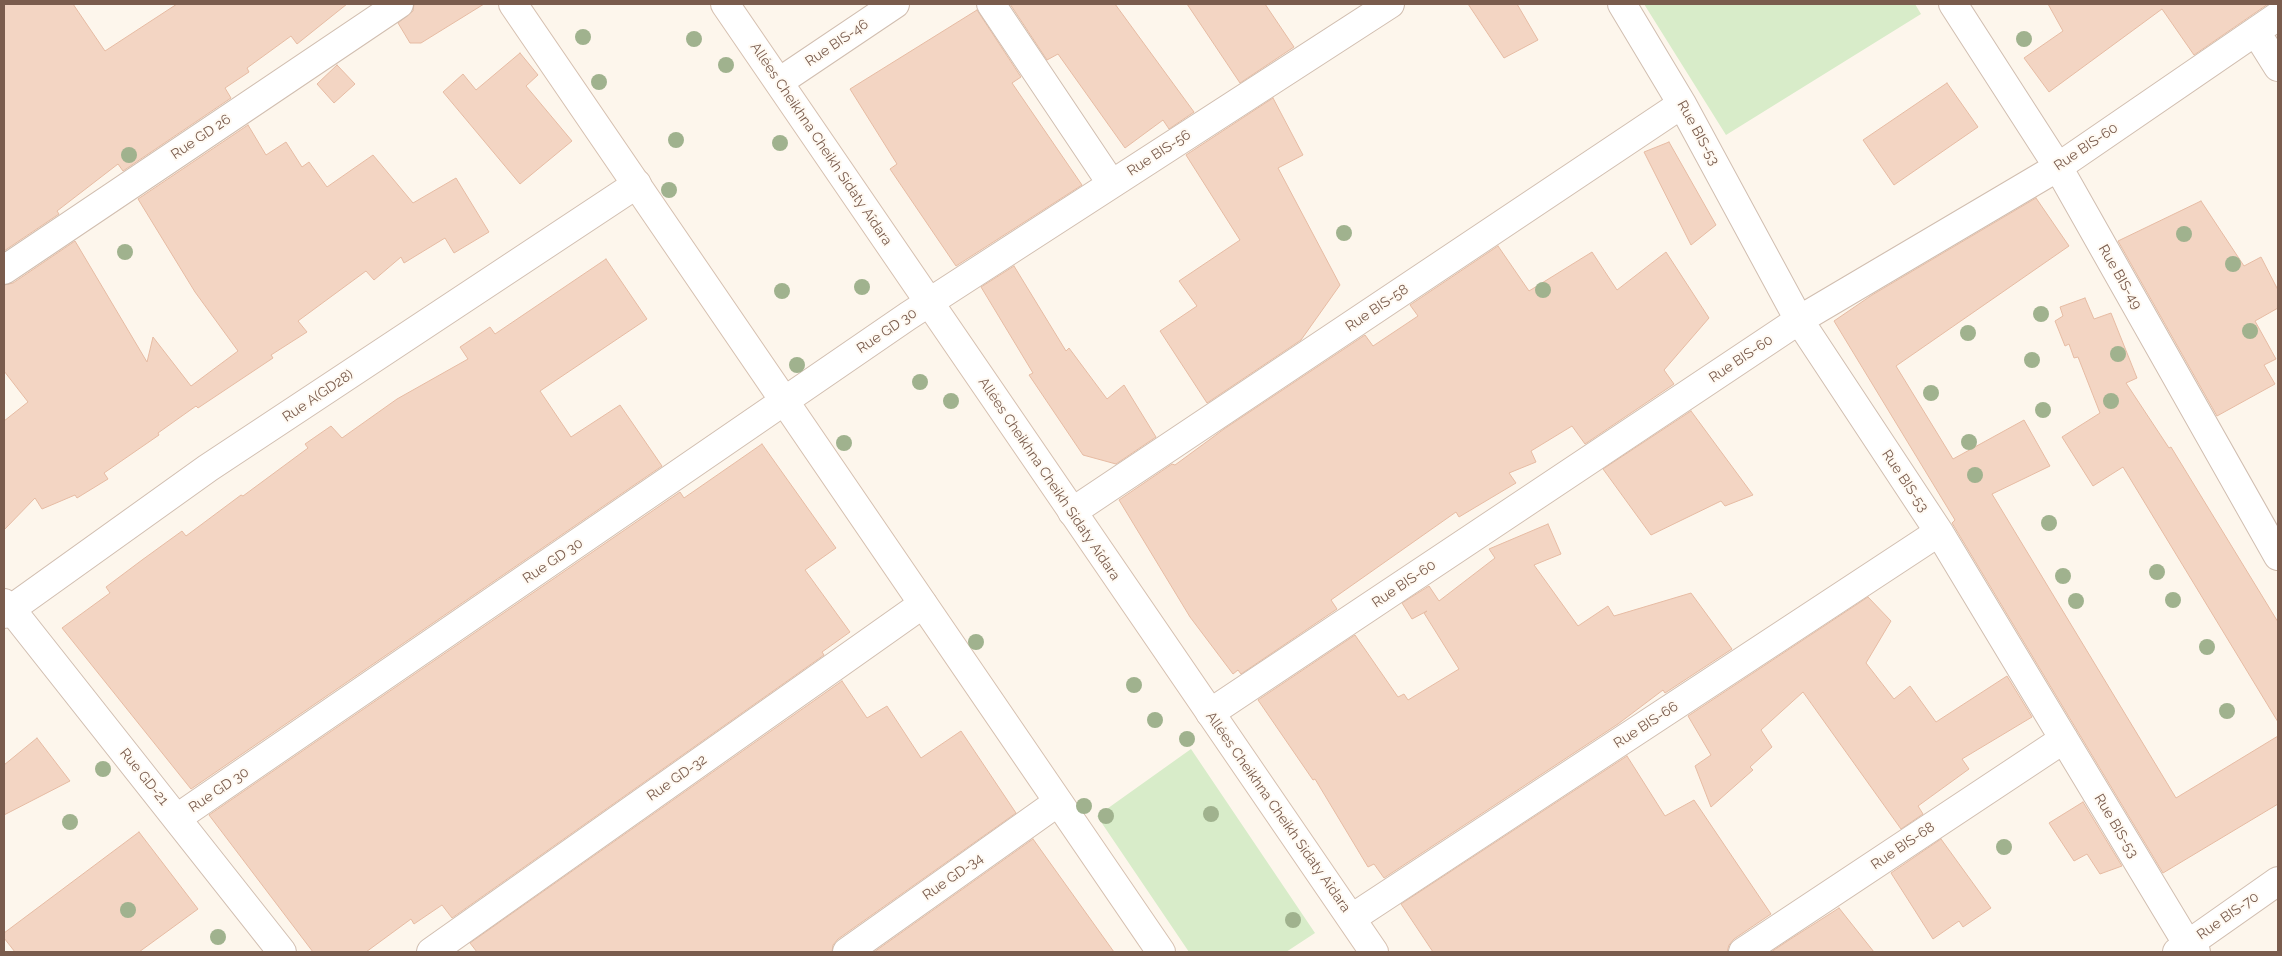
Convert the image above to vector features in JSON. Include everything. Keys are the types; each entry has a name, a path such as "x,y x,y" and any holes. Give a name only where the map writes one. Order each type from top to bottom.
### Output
{"street":[{"name":"Rue GD 26","path":"4,270 398,4"},
{"path":"513,4 637,184 793,396 923,604 1161,952"},
{"name":"Allées Cheikhna Cheikh Sidaty Aîdara","path":"725,4 779,82 918,309 1072,512 1374,952"},
{"name":"Rue BIS-46","path":"779,82 895,4"},
{"path":"991,4 1111,183"},
{"name":"Rue BIS-56","path":"918,309 1390,4"},
{"name":"Rue BIS-53","path":"1622,4 1682,104 1799,320 1939,532 2064,739 2187,950"},
{"name":"Rue BIS-49","path":"1953,4 2058,167 2278,556"},
{"name":"Rue BIS-60","path":"1210,714 1799,320 2058,167 2278,16"},
{"path":"2256,32 2278,67"},
{"name":"Rue BIS-58","path":"1072,512 1682,104"},
{"name":"Rue A(GD28)","path":"6,609 208,468 637,184"},
{"name":"Rue GD 30","path":"177,818 918,309"},
{"name":"Rue BIS-66","path":"1352,918 1939,532"},
{"name":"Rue GD-32","path":"431,952 923,604"},
{"name":"Rue GD-21","path":"6,609 177,818 282,952"},
{"name":"Rue BIS-68","path":"1743,952 2064,739"},
{"name":"Rue GD-34","path":"848,952 1058,802"},
{"name":"Rue BIS-70","path":"2187,950 2278,880"}],"green space":[{"path":"1644,4 1915,4 1921,14 1726,135"},
{"path":"1191,749 1315,933 1286,952 1189,952 1097,816"}],"building":[{"path":"4,4 73,4 105,51 177,4 347,4 297,44 291,36 247,68 249,72 225,88 231,98 123,171 118,164 57,211 59,214 4,251"},
{"path":"414,4 484,4 421,43 410,43 398,23 413,11"},
{"path":"1010,4 1115,4 1194,112 1169,129 1163,120 1125,148 1058,54 1047,60"},
{"path":"1187,4 1265,4 1294,47 1240,83"},
{"path":"1468,4 1517,4 1538,40 1504,58"},
{"path":"2048,4 2268,4 2194,55 2162,9 2049,92 2024,58 2063,31"},
{"path":"977,10 1021,77 1012,83 1082,185 956,266 890,169 897,164 850,89"},
{"path":"520,53 538,75 526,86 572,141 520,184 443,92 463,74 476,90"},
{"path":"337,65 355,84 334,103 317,84"},
{"path":"1947,83 1978,127 1894,185 1863,140"},
{"path":"1273,98 1303,155 1278,168 1340,285 1301,340 1207,403 1160,331 1197,306 1179,281 1240,240 1186,155"},
{"path":"248,125 266,155 286,142 302,167 309,162 327,187 373,155 413,203 456,178 489,232 454,253 445,238 404,263 401,257 374,280 366,271 298,321 307,332 271,355 273,358 198,408 196,406 158,433 159,435 104,473 108,479 77,498 75,495 42,509 35,498 4,530 4,421 28,402 4,371 4,285 13,283 75,241 147,362 153,337 191,386 238,351 195,292 138,199"},
{"path":"1669,142 1716,225 1691,245 1644,152"},
{"path":"2036,198 2069,246 1896,366 1953,459 2024,420 2050,466 1992,494 2176,798 2278,736 2278,804 2163,873 1952,523 1955,520 1834,321 1872,295"},
{"path":"2201,201 2244,266 2261,257 2278,290 2278,308 2255,321 2276,359 2264,365 2275,384 2217,416 2118,241"},
{"path":"1498,246 1529,291 1592,252 1617,290 1666,252 1709,318 1664,370 1674,384 1585,444 1572,426 1531,451 1536,462 1509,473 1516,483 1459,517 1456,512 1331,600 1337,609 1241,674 1238,670 1233,674 1190,617 1119,500 1172,464 1175,465 1224,429 1365,335 1373,346 1418,316 1410,305"},
{"path":"606,259 647,319 540,391 571,437 620,405 662,466 191,789 62,628 110,593 106,587 182,531 186,536 241,495 243,496 308,448 305,444 331,426 342,438 397,399 468,359 460,347 490,327 495,334"},
{"path":"1014,266 1066,351 1069,348 1107,399 1124,385 1156,437 1116,464 1083,455 1029,375 1033,373 981,287"},
{"path":"2085,298 2094,319 2111,313 2137,378 2126,383 2169,448 2171,447 2278,622 2278,722 2123,467 2093,486 2062,437 2100,413 2078,357 2074,358 2069,344 2065,346 2055,321 2063,316 2060,307"},
{"path":"1691,411 1753,495 1725,506 1721,501 1651,535 1603,469"},
{"path":"762,444 836,548 805,570 850,632 822,652 824,655 452,918 442,905 414,924 411,919 366,952 313,952 209,815 680,492 684,498"},
{"path":"1548,524 1561,554 1534,565 1578,626 1608,606 1614,616 1691,593 1732,649 1665,693 1663,690 1618,724 1384,878 1374,864 1368,867 1315,779 1313,780 1258,700 1355,635 1398,697 1404,694 1408,700 1459,669 1424,613 1427,611 1412,619 1402,603 1429,586 1439,601 1495,558 1489,549"},
{"path":"1868,597 1891,621 1866,663 1894,699 1910,686 1936,722 2007,676 2032,717 1962,759 1969,769 1918,806 1923,814 1901,829 1803,692 1761,730 1772,747 1750,767 1753,770 1711,807 1695,766 1711,755 1688,716"},
{"path":"842,681 867,718 887,706 921,758 961,731 1016,813 838,939 833,945 832,952 477,952 470,943"},
{"path":"37,738 70,781 4,815 4,765"},
{"path":"1627,756 1665,816 1694,800 1771,914 1734,939 1729,945 1727,952 1433,952 1401,904"},
{"path":"2083,802 2122,866 2100,874 2087,854 2074,861 2049,823"},
{"path":"139,832 198,909 139,952 15,952 4,938 4,933"},
{"path":"1033,839 1114,952 874,952"},
{"path":"1941,839 1991,908 1963,927 1959,921 1933,939 1891,873"},
{"path":"1839,908 1874,952 1771,952 1789,940"}]}
